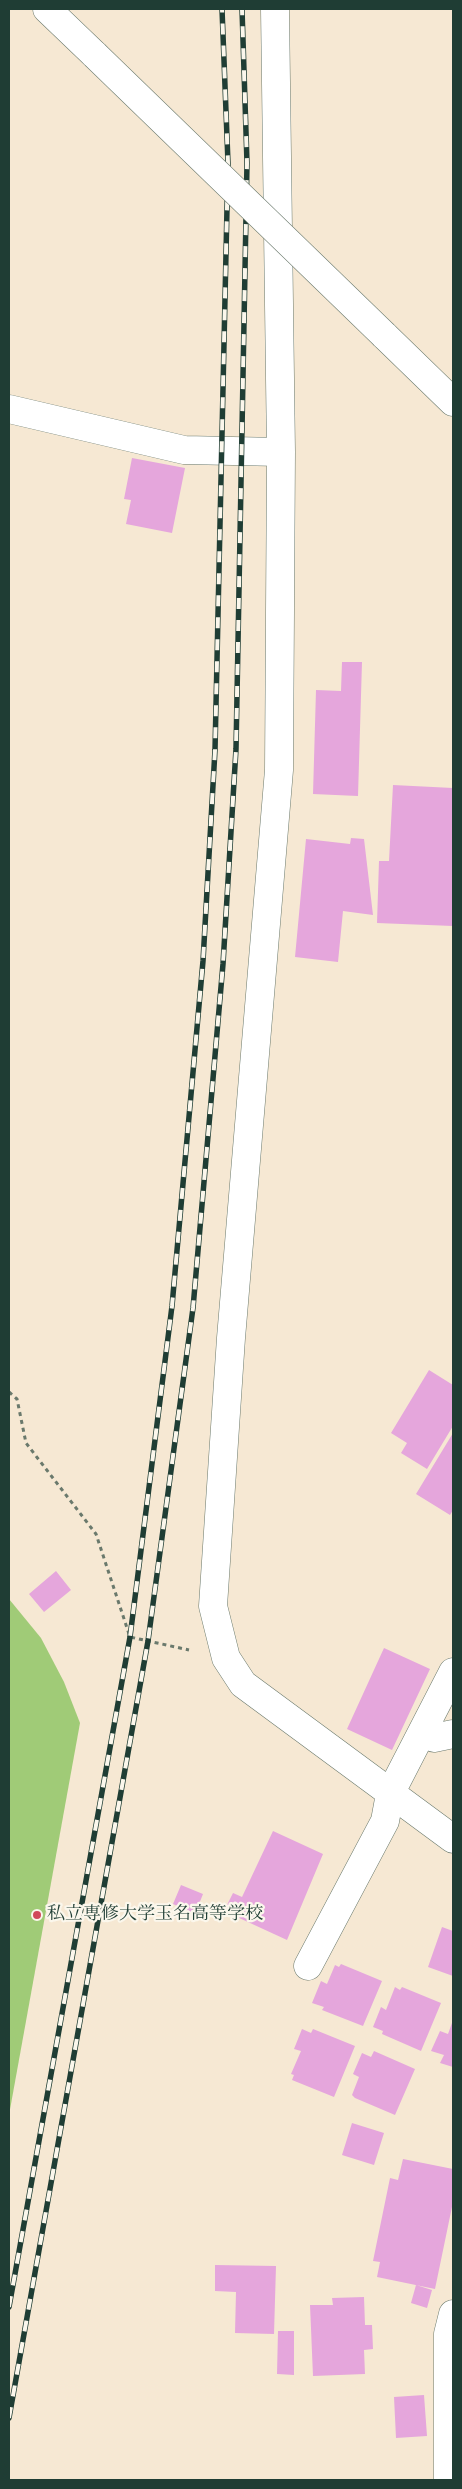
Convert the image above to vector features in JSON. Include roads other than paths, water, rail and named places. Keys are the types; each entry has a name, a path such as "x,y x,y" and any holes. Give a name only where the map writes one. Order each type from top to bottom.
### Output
{"street":[{"path":"47,9 453,402"},
{"path":"275,9 281,452 279,770 231,1338 214,1606 226,1658 243,1684 453,1839"},
{"path":"9,408 184,450 281,452"},
{"path":"308,1966 385,1821 390,1794 453,1672"},
{"path":"423,1730 434,1738 453,1734"},
{"path":"448,2480 451,2328"}],"railway":[{"path":"9,2307 130,1637 172,1306 203,961 215,750 228,163 222,9"},
{"path":"9,2418 148,1641 193,1308 223,964 236,749 247,163 242,9"}],"place":[{"name":"私立専修大学玉名高等学校","path":"37,1915"}]}
